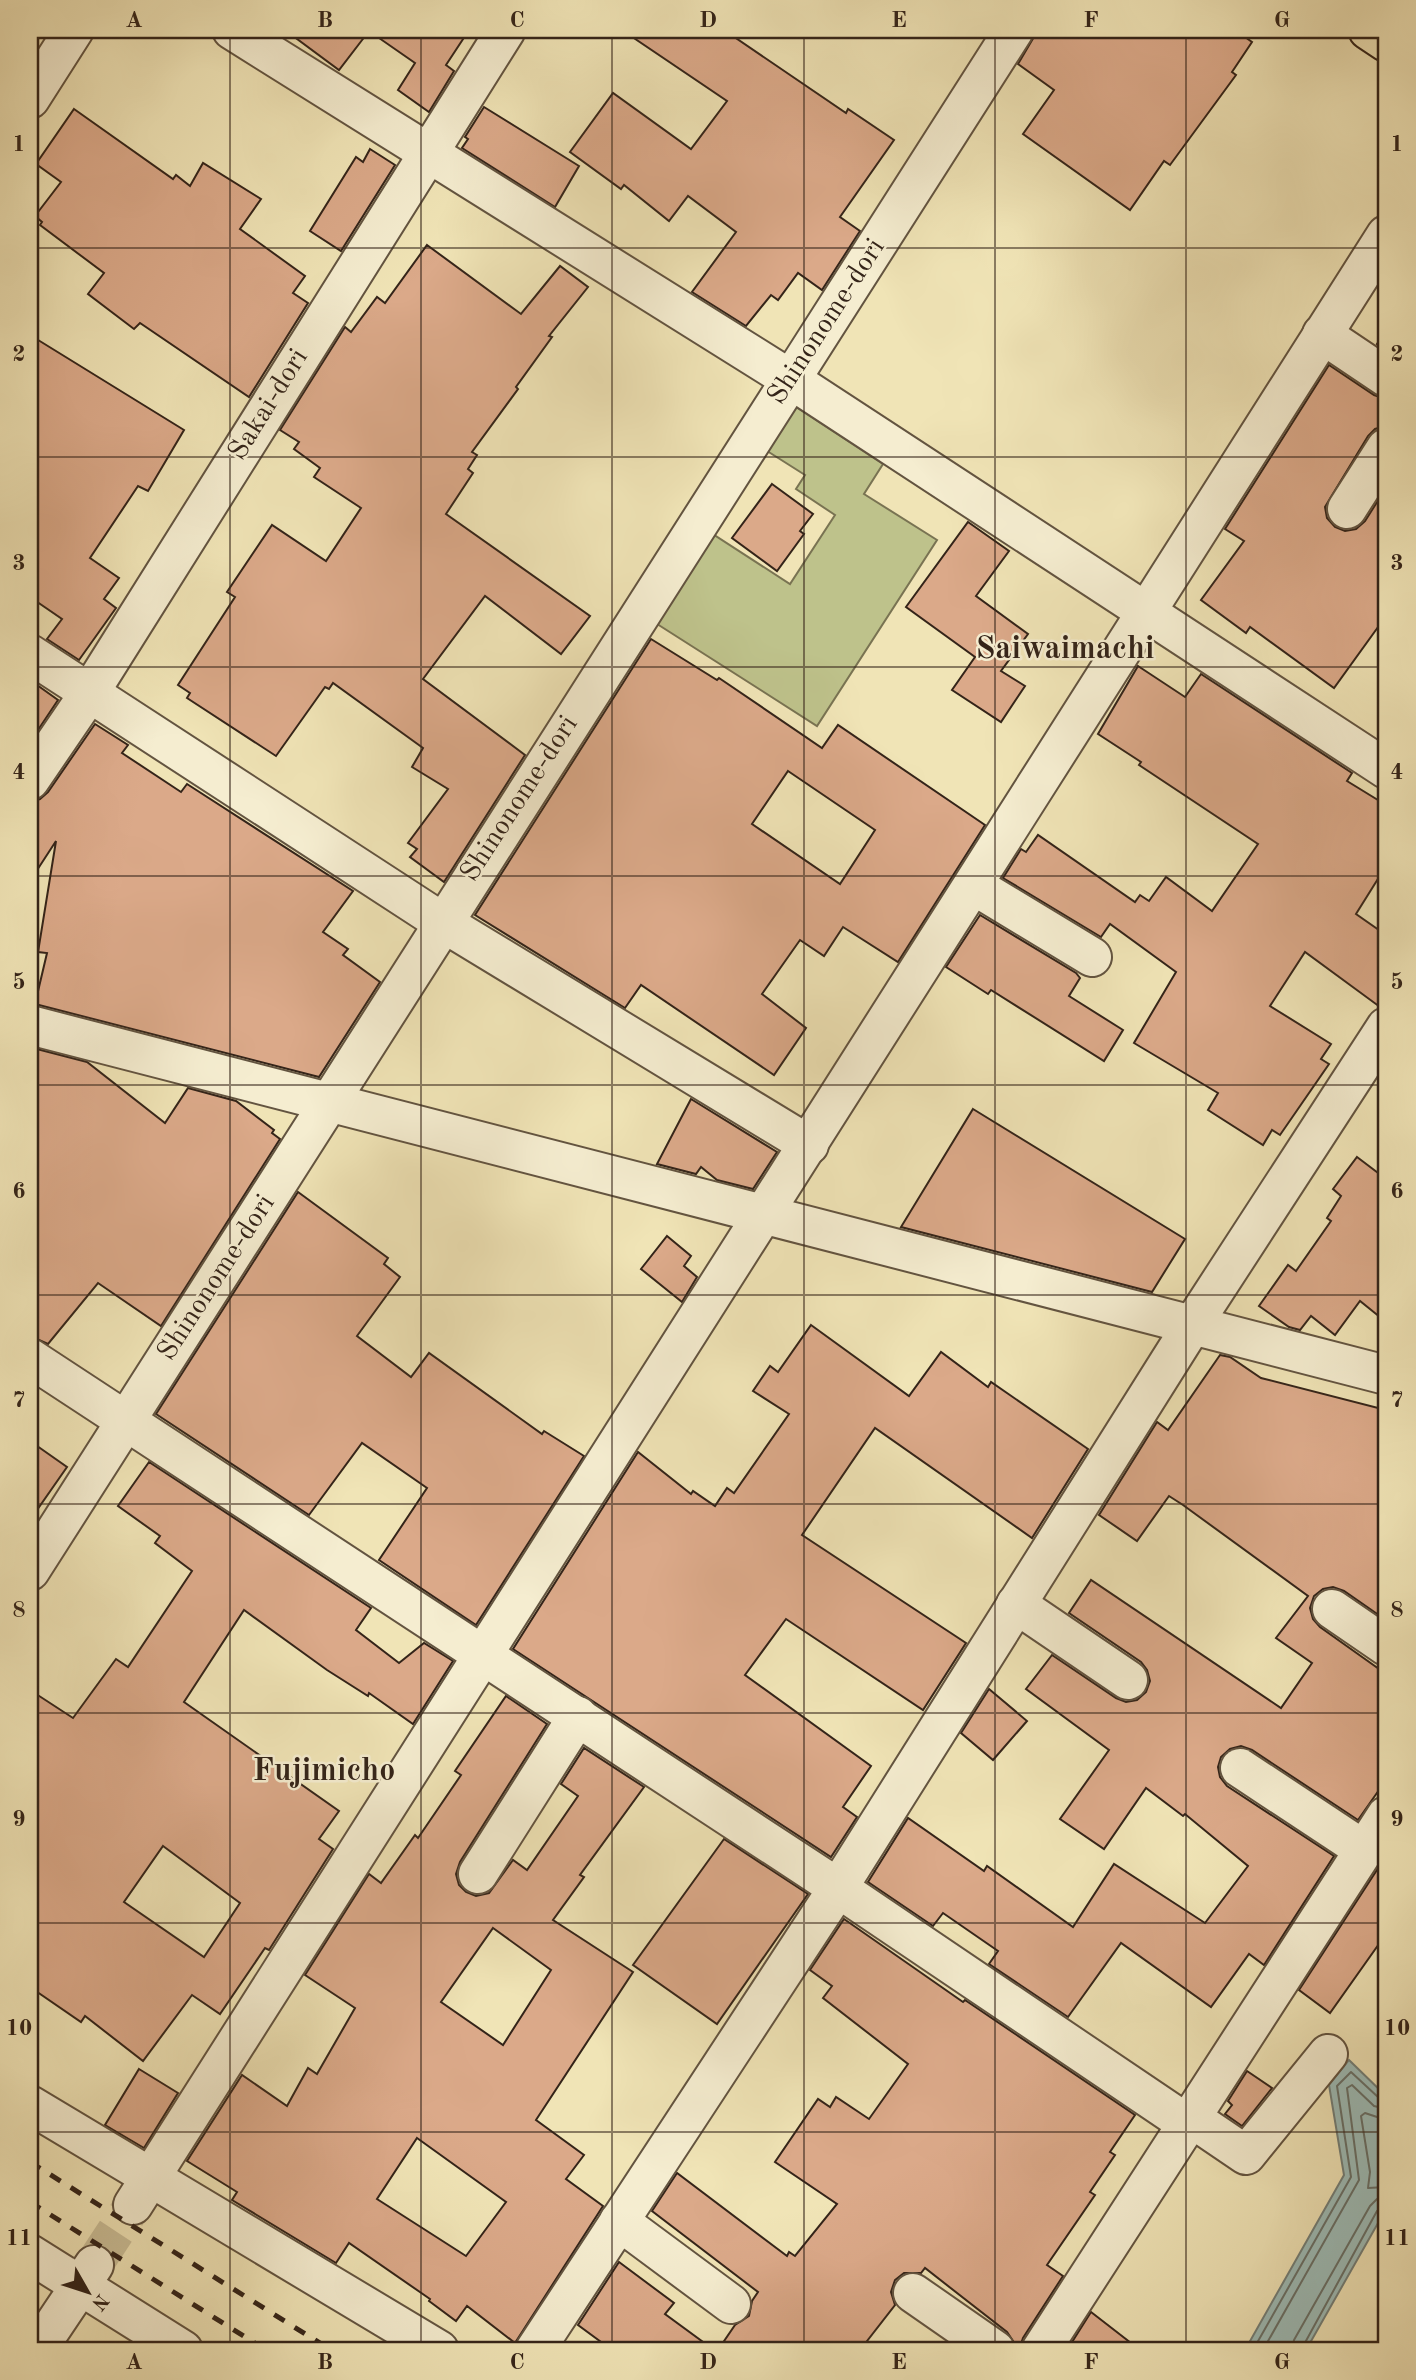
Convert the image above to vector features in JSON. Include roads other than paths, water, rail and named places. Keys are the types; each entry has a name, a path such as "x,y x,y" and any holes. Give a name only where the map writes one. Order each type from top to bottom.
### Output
{"main road":[{"path":"1368,30 1386,42"}],"street":[{"path":"30,99 74,30"},
{"path":"232,30 426,154 790,379 1386,769"},
{"name":"Sakai-dori","path":"30,780 90,692 506,30"},
{"name":"Shinonome-dori","path":"30,1571 1014,30"},
{"path":"142,2192 482,1653 809,1145 1386,235"},
{"path":"1322,334 1386,377"},
{"path":"1347,509 1386,448"},
{"path":"30,654 442,922 809,1145"},
{"path":"973,885 1091,957"},
{"path":"30,1024 330,1104 765,1213 1386,1375"},
{"path":"535,2350 838,1888 1194,1324 1386,1027"},
{"path":"30,1358 578,1716 1188,2120 1246,2155 1328,2054"},
{"path":"1016,1604 1128,1680"},
{"path":"1332,1609 1386,1646"},
{"path":"478,1874 578,1716"},
{"path":"1240,1768 1364,1850"},
{"path":"1041,2350 1386,1816"},
{"path":"30,2105 142,2192 439,2350"},
{"path":"619,2221 731,2304"},
{"path":"30,2254 87,2274 183,2350"},
{"path":"37,2350 87,2274"},
{"path":"913,2293 995,2350"}],"water":[{"path":"1349,2060 1386,2096 1386,2209 1306,2350 1245,2350 1344,2175 1329,2085"}],"tunnel":[{"path":"95,2263 133,2205"}],"railway":[{"path":"30,2162 331,2350"},
{"path":"30,2202 266,2350"}],"district":[{"name":"Saiwaimachi","path":"1065,650"},
{"name":"Fujimicho","path":"324,1772"}]}
